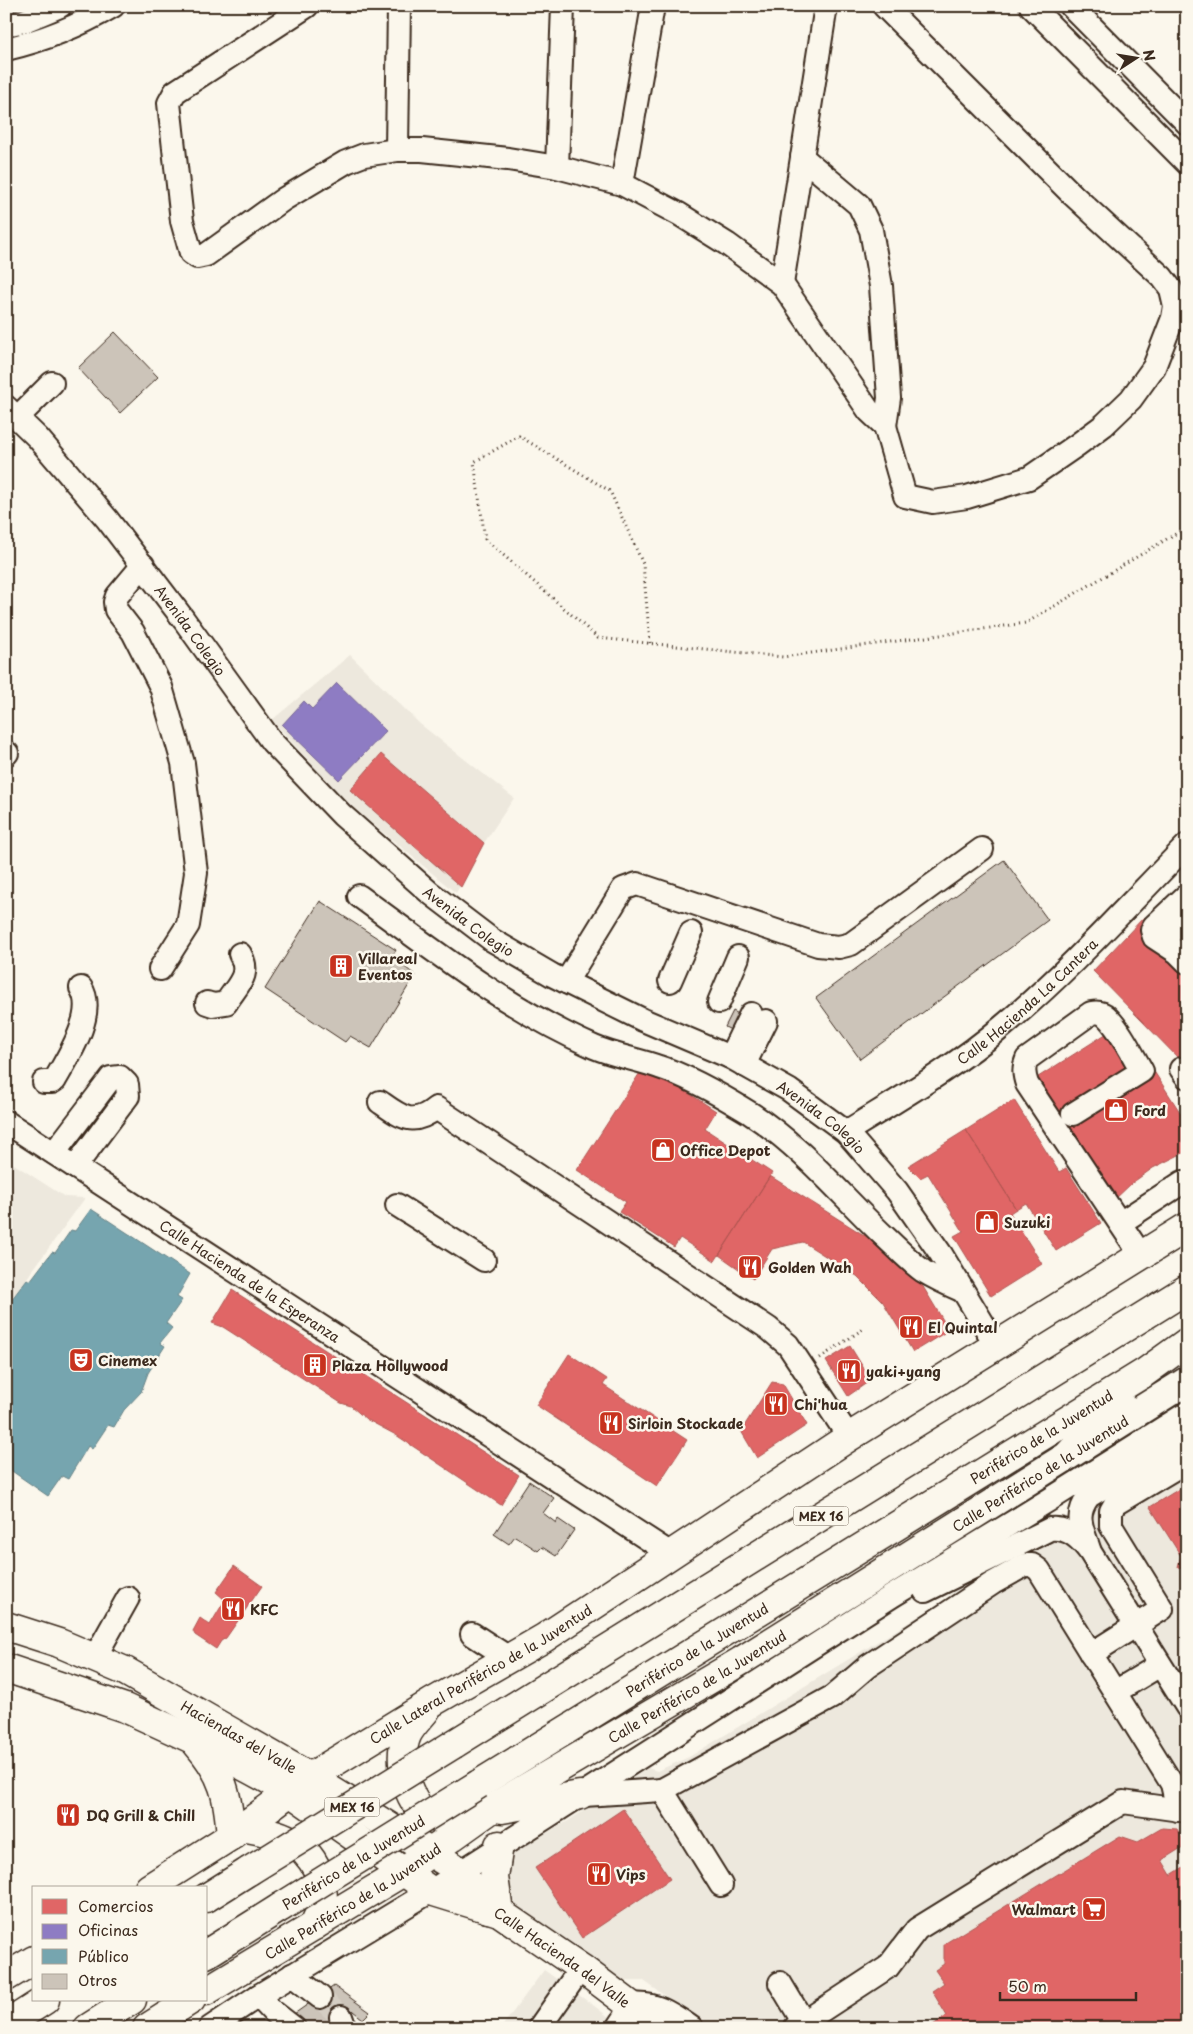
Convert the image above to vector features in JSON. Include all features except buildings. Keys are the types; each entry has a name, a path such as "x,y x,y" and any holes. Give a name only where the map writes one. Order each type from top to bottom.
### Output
{"main road":[{"path":"671,1554 849,1437 1187,1227"},
{"name":"MEX 16","path":"208,1897 1187,1290"},
{"name":"Periférico de la Juventud","path":"208,1953 1144,1373 1187,1342"},
{"path":"1069,1454 1144,1373"},
{"name":"Calle Periférico de la Juventud","path":"208,1990 403,1872 488,1812 741,1661 1187,1381"},
{"name":"Calle Lateral Periférico de la Juventud","path":"299,1784 431,1703 544,1638 671,1554"},
{"name":"Haciendas del Valle","path":"6,1626 59,1643 125,1671 229,1744 299,1784 430,1853 460,1872"},
{"name":"Haciendas del Valle","path":"6,1668 125,1708 192,1739 229,1744"},
{"path":"431,1703 407,1735 403,1755 406,1780 414,1800 428,1815 442,1819 458,1820 488,1812 580,1795"},
{"path":"192,1739 208,1757 219,1776 229,1803 236,1832"},
{"path":"152,1886 236,1832 299,1784"},
{"name":"Haciendas del Valle","path":"299,1784 403,1872 431,1891"},
{"path":"236,1832 276,1834 298,1846 313,1860 320,1876 323,1890 322,1906 314,1926"},
{"path":"494,1911 494,1877 499,1846"},
{"name":"Calle Hacienda del Valle","path":"460,1872 494,1911"},
{"name":"Calle Hacienda del Valle","path":"431,1891 494,1911 581,1968 633,2005 661,2028"},
{"path":"6,1977 32,1961"},
{"path":"6,2025 42,2002"},
{"path":"88,2028 129,2002"},
{"path":"147,2028 188,2002"}],"street":[{"path":"6,25 24,21 60,6"},
{"path":"6,49 54,35 114,6"},
{"path":"307,6 175,92 169,103 182,220 190,254 197,257 206,255 284,200 346,162 364,155 397,150 422,150 508,159 557,167 622,184 687,219 727,244 782,284 869,411 885,426"},
{"path":"397,150 399,6"},
{"path":"557,167 563,6"},
{"path":"622,184 653,6"},
{"path":"782,284 826,6"},
{"path":"802,157 859,205 870,230 881,286 889,398 885,426 905,496 933,502 967,497 1030,478 1104,425 1131,399 1154,367 1173,318 1175,306 1171,290 1162,277 1073,195 884,6"},
{"path":"1031,6 1187,163"},
{"path":"1071,6 1187,123"},
{"path":"12,412 52,383"},
{"name":"Avenida Colegio","path":"12,412 68,471 143,565 272,742 342,815 429,892 492,940 566,982 642,1020 737,1061 789,1090 846,1132 897,1191 941,1254 996,1345"},
{"path":"143,565 118,596 115,602 116,610 133,632 161,687 183,763 196,873 188,924 160,969"},
{"name":"Calle Hacienda La Cantera","path":"846,1132 949,1067 1002,1027 1050,985 1186,847"},
{"path":"566,982 623,890 637,884 818,945 839,947 851,944 982,849"},
{"path":"1160,931 1187,895"},
{"path":"359,896 468,975 547,1023 612,1054 660,1067 709,1090 749,1113 776,1131 810,1161 858,1211 921,1270 963,1291"},
{"path":"1187,917 1160,931 1152,930 1154,937 1177,952 1187,962"},
{"path":"670,981 691,934"},
{"path":"207,1003 213,1005 226,1003 246,972 245,963 240,954"},
{"path":"719,1002 738,957"},
{"path":"44,1082 48,1083 56,1080 74,1048 87,1008 85,994 81,988"},
{"path":"1074,1114 1142,1071 1106,1015 1099,1012 1091,1013 1027,1059 1024,1066 1024,1076 1027,1084 1141,1255"},
{"path":"737,1061 758,1018"},
{"path":"54,1153 111,1078 120,1077 127,1084 128,1096 75,1167"},
{"path":"380,1102 407,1118 425,1117 436,1108 768,1328 788,1345 849,1437"},
{"path":"90,1105 110,1120"},
{"name":"Calle Hacienda de la Esperanza","path":"6,1122 671,1554"},
{"path":"1120,1223 1183,1182 1187,1182"},
{"path":"397,1205 484,1260"},
{"path":"210,2028 258,1996 431,1891 892,1596 1187,1413"},
{"path":"1090,1552 1080,1515 1081,1508 1089,1496 1187,1437"},
{"path":"1091,1654 1162,1609 1111,1526 1111,1511 1115,1504 1187,1461"},
{"path":"1035,1475 1049,1500"},
{"path":"892,1596 926,1590 1050,1529 1059,1528 1067,1531 1081,1540 1090,1552 1187,1707"},
{"path":"580,1795 662,1790 832,1697 868,1666 993,1583 1025,1565 1039,1570 1172,1784 1182,1810 1123,1802 917,1929 888,1967 800,2025 780,1983"},
{"path":"95,1657 128,1598"},
{"path":"472,1634 509,1658"},
{"path":"1115,1692 1160,1664"},
{"path":"662,1790 721,1885"},
{"path":"539,2028 581,1968"},
{"path":"292,1975 320,1996"},
{"path":"258,1996 272,2011 294,2028"},
{"path":"618,2028 633,2005 644,2004 655,2006 675,2016 692,2028"}],"path":[{"path":"650,643 643,564 610,491 519,436 474,462 485,539 598,638 783,657 1026,623 1187,526"},
{"path":"804,1368 863,1329"}],"shaded area":[{"path":"350,655 420,724 514,798 484,843 456,893 361,814 328,782 272,720"},
{"path":"6,1159 65,1197 85,1198 6,1307"},
{"path":"1187,1451 1187,2028 710,2028 644,1981 619,1981 515,1904 504,1873 508,1855 568,1821 648,1768 657,1771 689,1757 996,1569 1043,1536"},
{"path":"544,1970 597,2008 623,2028 501,2028"}],"tunnel":[{"path":"320,1997 341,2017"}],"place":[{"name":"Villareal Eventos","path":"341,966"},
{"name":"Ford","path":"1116,1110"},
{"name":"Office Depot","path":"663,1150"},
{"name":"Suzuki","path":"987,1222"},
{"name":"Golden Wah","path":"750,1267"},
{"name":"El Quintal","path":"911,1327"},
{"name":"Cinemex","path":"81,1360"},
{"name":"Plaza Hollywood","path":"315,1365"},
{"name":"yaki+yang","path":"849,1371"},
{"name":"Chi'hua","path":"776,1404"},
{"name":"Sirloin Stockade","path":"611,1423"},
{"name":"KFC","path":"233,1609"},
{"name":"DQ Grill & Chill","path":"68,1815"},
{"name":"Vips","path":"599,1874"},
{"name":"Walmart","path":"1094,1909"}]}
